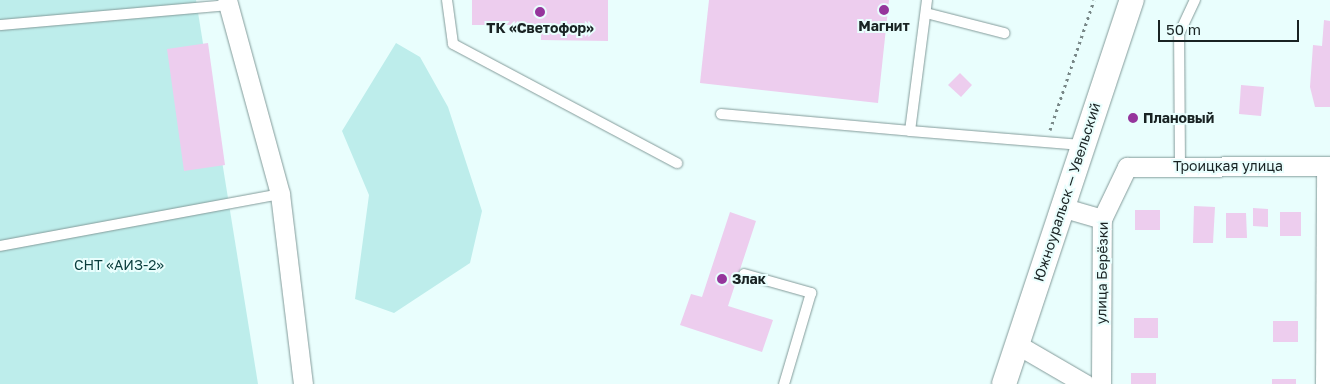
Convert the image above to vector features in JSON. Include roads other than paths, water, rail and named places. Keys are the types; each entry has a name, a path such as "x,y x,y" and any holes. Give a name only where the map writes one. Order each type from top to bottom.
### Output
{"street":[{"name":"Южноуральск — Увельский","path":"1004,384 1081,145 1132,0"},
{"path":"227,3 280,194 303,384"},
{"name":"Троицкая улица","path":"1127,167 1328,166"},
{"path":"1325,384 1328,166"},
{"name":"улица Берёзки","path":"1101,384 1102,219 1127,167"},
{"path":"1061,207 1102,219"},
{"path":"1018,345 1085,384"}],"lane":[{"path":"447,0 453,44 677,163"},
{"path":"910,131 928,0"},
{"path":"1180,167 1179,34 1195,0"},
{"path":"0,25 227,3"},
{"path":"926,13 1004,33"},
{"path":"721,114 1081,145"},
{"path":"0,246 280,194"},
{"path":"744,274 811,293 784,384"}],"place":[{"name":"Магнит","path":"884,10"},
{"name":"ТК «Светофор»","path":"540,12"},
{"name":"Плановый","path":"1133,118"},
{"name":"Злак","path":"722,279"}],"park label":[{"name":"СНТ «АИЗ-2»","path":"119,265"}]}
